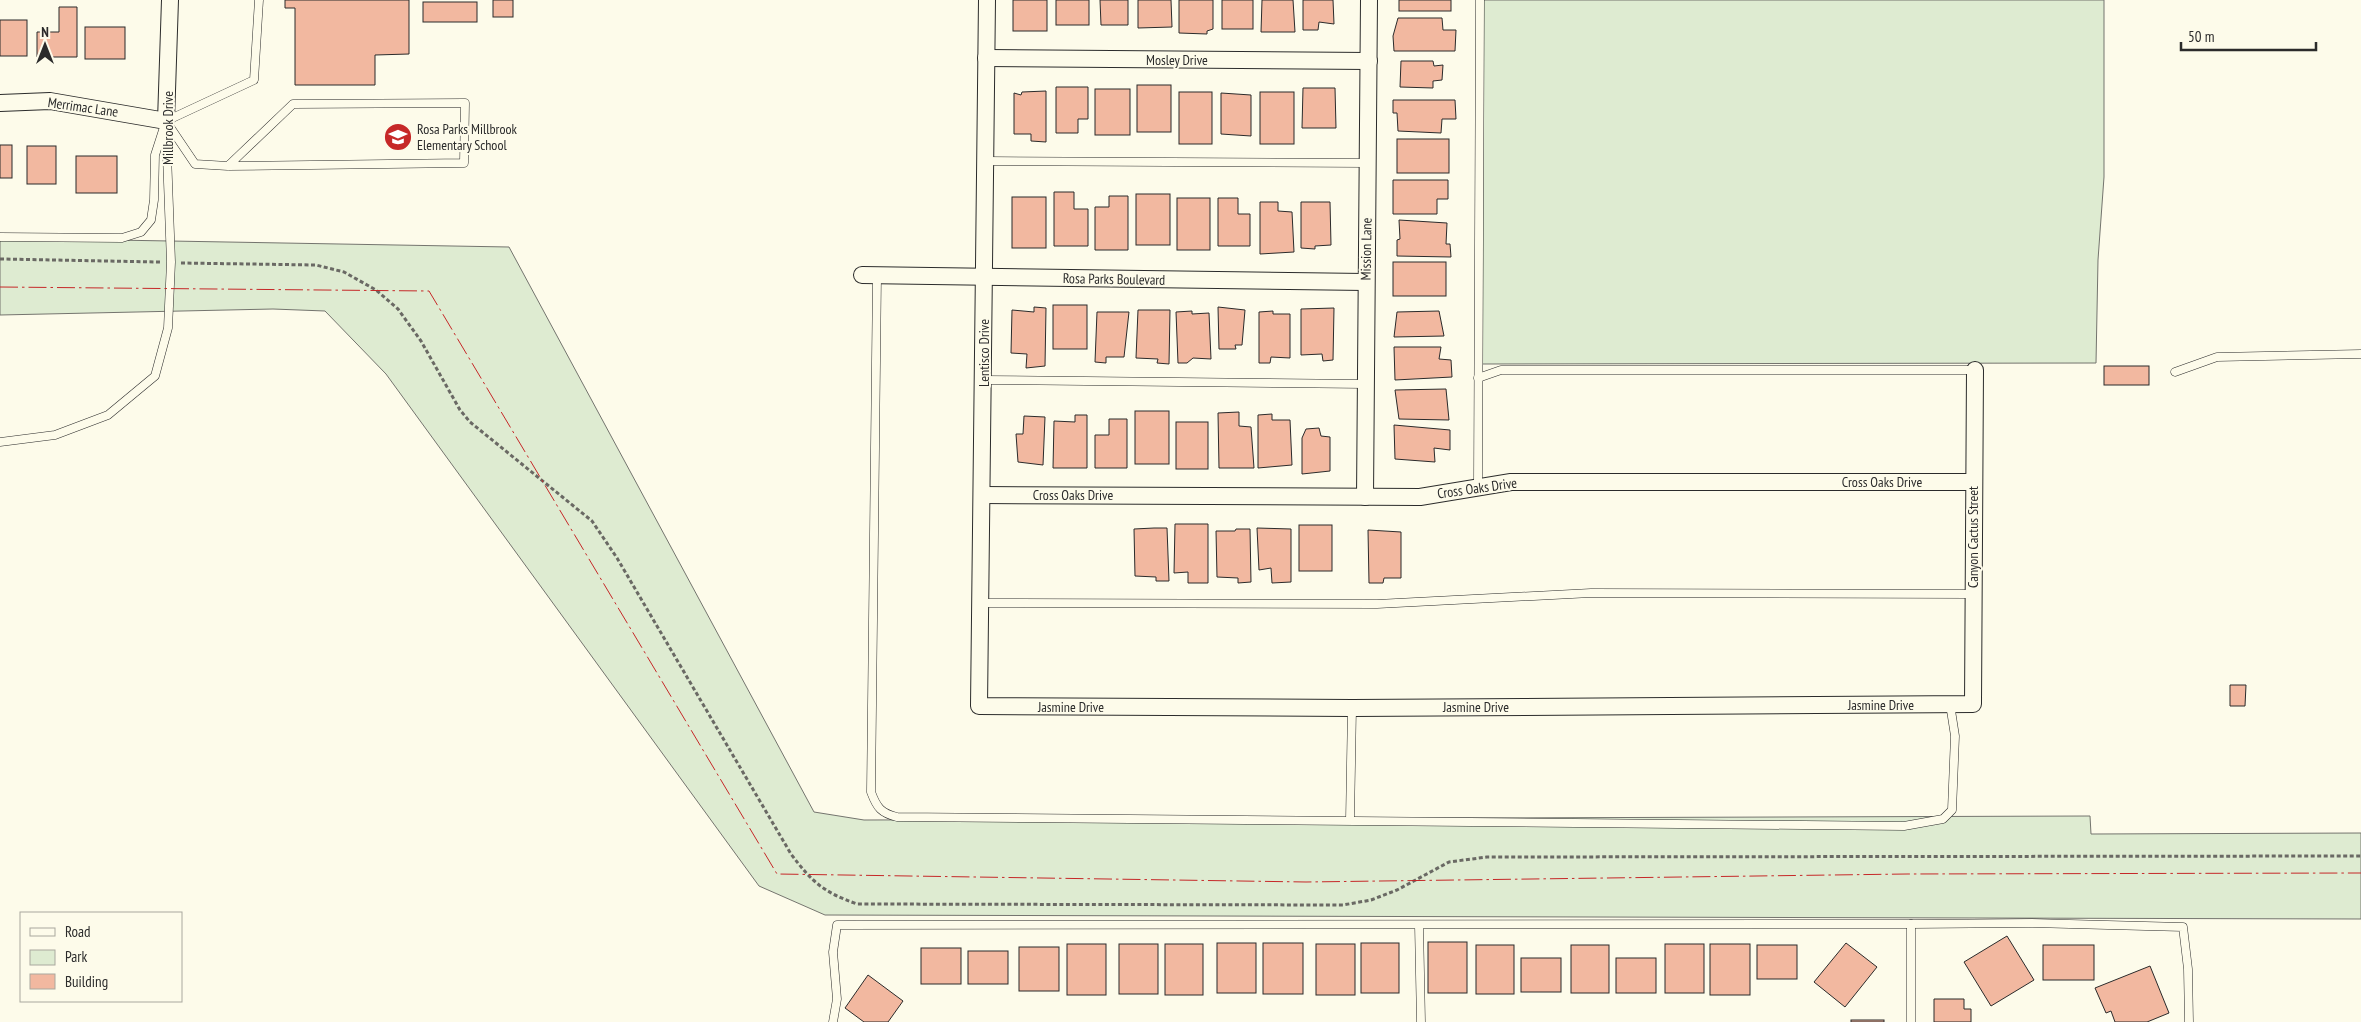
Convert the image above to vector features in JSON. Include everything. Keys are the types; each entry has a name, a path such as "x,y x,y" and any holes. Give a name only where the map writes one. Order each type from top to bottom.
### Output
{"street":[{"name":"Millbrook Drive","path":"166,121 170,0"},
{"name":"Lentisco Drive","path":"979,706 987,0"},
{"name":"Mission Lane","path":"1365,497 1365,282 1369,0"},
{"name":"Mosley Drive","path":"986,58 1369,61"},
{"name":"Merrimac Lane","path":"0,103 50,101 166,121"},
{"name":"Rosa Parks Boulevard","path":"870,276 1365,282"},
{"name":"Canyon Cactus Street","path":"1972,704 1974,370"},
{"name":"Cross Oaks Drive","path":"982,495 1420,497 1511,482 1972,482"},
{"name":"Jasmine Drive","path":"979,706 1352,708 1972,704"}],"lane":[{"path":"0,237 122,238 141,232 151,220 156,155 166,121 254,80 259,0"},
{"path":"1478,488 1480,0"},
{"path":"166,121 195,164 228,166 464,163 464,103 293,104 228,166"},
{"name":"Millbrook Drive","path":"0,442 56,435 108,415 156,376 168,328 171,257 166,121"},
{"path":"985,161 1367,163"},
{"path":"870,276 871,792 877,808 885,814 897,818 1350,820 1904,826 1943,819 1952,810 1955,736 1950,704"},
{"path":"2175,372 2218,357 2361,354"},
{"path":"1478,378 1501,370 1974,370"},
{"path":"983,380 1365,384"},
{"path":"981,603 1377,604 1591,593 1972,594"},
{"path":"1350,820 1352,708"},
{"path":"833,1022 837,999 833,952 838,925 2022,923 2183,927 2188,969 2189,1022"},
{"path":"1911,924 1911,1022"},
{"path":"1419,925 1420,1022"}],"green space":[{"path":"1483,0 2104,0 2104,177 2098,260 2096,363 1481,364"},
{"path":"0,238 509,247 814,812 864,820 2090,816 2091,834 2361,833 2361,919 825,915 759,886 386,374 325,311 273,309 0,315"}],"building":[{"path":"285,0 409,0 409,54 375,55 375,85 295,85 295,8 285,8"},
{"path":"493,0 513,0 513,17 493,17"},
{"path":"1013,0 1047,0 1047,31 1013,31"},
{"path":"1056,0 1089,0 1089,25 1056,25"},
{"path":"1100,0 1128,0 1128,25 1101,25"},
{"path":"1138,0 1171,0 1172,27 1138,28"},
{"path":"1179,0 1213,0 1213,29 1207,31 1207,34 1179,33"},
{"path":"1222,0 1253,0 1253,29 1222,29"},
{"path":"1262,0 1293,0 1295,32 1261,32"},
{"path":"1303,0 1333,0 1334,24 1319,22 1318,30 1303,30"},
{"path":"1399,0 1451,0 1451,11 1399,11"},
{"path":"423,2 477,2 477,22 423,22"},
{"path":"59,7 77,7 77,57 37,57 37,32 59,32"},
{"path":"1398,18 1442,18 1443,30 1456,30 1455,51 1394,51 1393,36"},
{"path":"0,20 27,20 27,56 0,56"},
{"path":"85,27 125,27 125,59 85,59"},
{"path":"1401,61 1433,61 1434,66 1443,65 1442,80 1433,81 1433,88 1400,87"},
{"path":"1137,85 1171,85 1171,132 1137,132"},
{"path":"1056,87 1088,87 1088,119 1078,119 1078,133 1056,133"},
{"path":"1303,88 1335,88 1336,128 1302,128"},
{"path":"1095,89 1130,89 1130,135 1095,135"},
{"path":"1046,91 1046,142 1031,141 1031,134 1014,134 1014,93 1021,95 1022,92"},
{"path":"1179,92 1212,92 1212,144 1179,144"},
{"path":"1260,92 1294,92 1294,144 1260,144"},
{"path":"1221,93 1251,95 1251,136 1221,134"},
{"path":"1393,100 1455,100 1456,119 1442,119 1441,133 1398,131 1397,113 1393,113"},
{"path":"1397,139 1449,139 1449,173 1397,173"},
{"path":"0,145 12,145 12,178 0,178"},
{"path":"27,146 56,146 56,184 27,184"},
{"path":"76,156 117,156 117,193 76,193"},
{"path":"1393,180 1448,180 1448,199 1437,199 1437,214 1393,214"},
{"path":"1054,192 1074,192 1074,209 1088,209 1088,246 1054,246"},
{"path":"1136,194 1170,194 1170,245 1136,245"},
{"path":"1109,196 1128,196 1128,250 1095,250 1095,207 1109,207"},
{"path":"1012,197 1046,197 1046,248 1012,248"},
{"path":"1177,198 1210,198 1210,250 1177,250"},
{"path":"1218,198 1238,198 1238,214 1250,214 1250,246 1218,246"},
{"path":"1260,202 1278,202 1278,211 1292,212 1294,252 1260,254"},
{"path":"1301,202 1330,202 1331,245 1315,246 1315,249 1301,248"},
{"path":"1399,220 1447,223 1446,244 1450,244 1451,257 1397,256 1397,240 1400,239"},
{"path":"1393,262 1446,262 1446,296 1393,296"},
{"path":"1053,305 1087,305 1087,349 1053,349"},
{"path":"1034,307 1046,308 1045,366 1026,368 1027,354 1011,353 1012,310 1034,312"},
{"path":"1218,307 1245,310 1242,345 1235,345 1236,349 1219,349"},
{"path":"1334,308 1333,360 1323,361 1322,354 1301,355 1301,309"},
{"path":"1138,310 1170,310 1169,364 1157,363 1158,359 1136,358"},
{"path":"1192,311 1192,314 1209,313 1211,359 1193,358 1187,363 1178,363 1176,312"},
{"path":"1273,311 1273,314 1290,314 1290,358 1271,357 1270,363 1259,363 1259,312"},
{"path":"1439,311 1444,336 1394,337 1397,312"},
{"path":"1097,312 1129,312 1124,357 1106,357 1106,363 1095,362"},
{"path":"1394,347 1441,347 1439,359 1451,360 1452,377 1395,380"},
{"path":"2104,366 2149,366 2149,385 2104,385"},
{"path":"1446,389 1449,420 1399,419 1395,390"},
{"path":"1135,411 1169,411 1169,464 1135,464"},
{"path":"1239,412 1239,426 1251,427 1254,468 1219,468 1218,413"},
{"path":"1272,414 1272,420 1290,420 1292,465 1258,468 1258,415"},
{"path":"1075,415 1087,415 1087,468 1053,468 1054,421 1075,422"},
{"path":"1024,416 1045,417 1043,465 1018,462 1016,434 1023,434"},
{"path":"1109,419 1127,419 1127,468 1095,468 1095,435 1109,435"},
{"path":"1176,422 1208,422 1208,469 1176,469"},
{"path":"1394,425 1450,430 1450,450 1434,448 1435,462 1395,459"},
{"path":"1319,428 1321,436 1330,437 1330,471 1302,474 1302,438 1306,429"},
{"path":"1175,524 1208,524 1208,583 1188,583 1188,572 1174,573"},
{"path":"1299,525 1332,525 1332,571 1299,571"},
{"path":"1167,528 1169,581 1156,581 1156,577 1135,576 1134,529"},
{"path":"1257,528 1291,529 1291,582 1272,583 1271,568 1259,570"},
{"path":"1236,529 1250,529 1251,582 1238,583 1238,578 1217,577 1216,531 1235,531"},
{"path":"1368,530 1401,532 1401,578 1384,578 1383,583 1369,583"},
{"path":"2230,685 2246,685 2245,706 2230,706"},
{"path":"2007,936 2034,980 1991,1006 1964,962"},
{"path":"1428,942 1467,942 1467,993 1428,993"},
{"path":"1217,943 1256,943 1256,993 1217,993"},
{"path":"1263,943 1303,943 1303,994 1263,994"},
{"path":"1361,943 1399,943 1399,993 1361,993"},
{"path":"1846,943 1877,967 1845,1007 1814,982"},
{"path":"1067,944 1106,944 1106,995 1067,995"},
{"path":"1119,944 1158,944 1158,994 1119,994"},
{"path":"1165,944 1203,944 1203,995 1165,995"},
{"path":"1316,944 1355,944 1355,995 1316,995"},
{"path":"1665,944 1704,944 1704,993 1665,993"},
{"path":"1710,944 1750,944 1750,995 1710,995"},
{"path":"1476,945 1514,945 1514,994 1476,994"},
{"path":"1571,945 1609,945 1609,993 1571,993"},
{"path":"1757,945 1797,945 1797,979 1757,979"},
{"path":"2043,945 2094,945 2094,980 2043,980"},
{"path":"1019,947 1059,947 1059,991 1019,991"},
{"path":"921,948 961,948 961,984 921,984"},
{"path":"968,951 1008,951 1008,984 968,984"},
{"path":"1521,958 1561,958 1561,992 1521,992"},
{"path":"1616,958 1656,958 1656,993 1616,993"},
{"path":"2150,966 2169,1013 2147,1022 2115,1022 2111,1011 2106,1013 2095,988"},
{"path":"868,975 903,1001 888,1022 864,1022 845,1008"},
{"path":"1934,999 1964,999 1964,1009 1971,1009 1971,1022 1934,1022"},
{"path":"1851,1020 1884,1020 1884,1022 1851,1022"}],"power":[{"path":"0,287 429,291 777,874 1306,882 1907,874 2361,873"}],"place":[{"name":"Rosa Parks Millbrook Elementary School","path":"398,137"}]}
